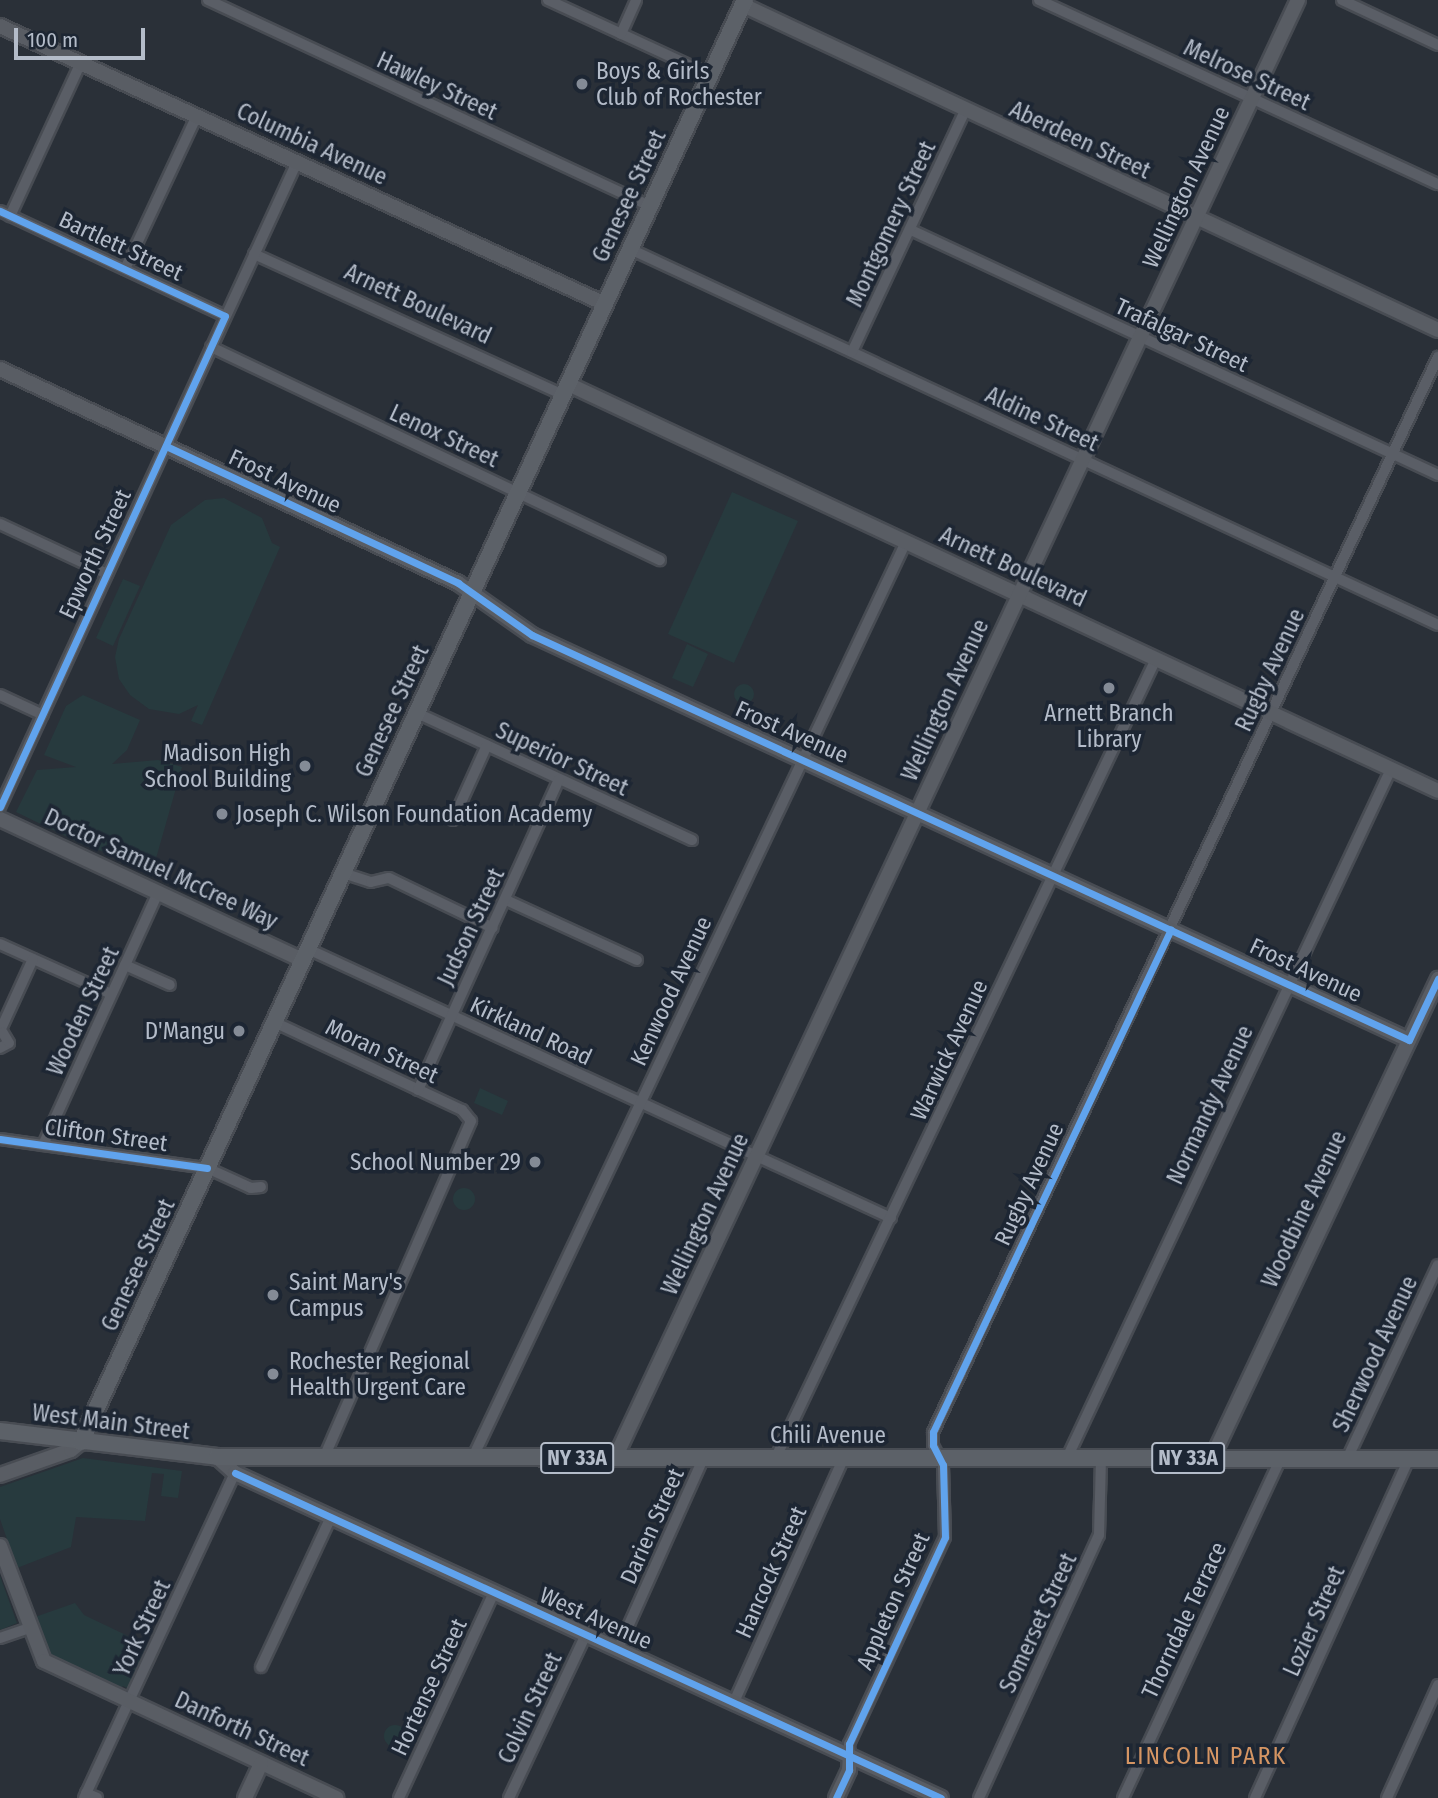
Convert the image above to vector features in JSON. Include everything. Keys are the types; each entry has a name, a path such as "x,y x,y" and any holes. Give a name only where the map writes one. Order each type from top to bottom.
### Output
{"main road":[{"name":"Genesee Street","path":"81,1442 744,2"},
{"name":"West Main Street","path":"0,1431 217,1457"},
{"name":"Chili Avenue","path":"217,1457 1438,1459"}],"street":[{"name":"Hawley Street","path":"208,0 650,206"},
{"path":"548,0 710,75"},
{"path":"621,34 636,0"},
{"name":"Melrose Street","path":"1039,0 1438,184"},
{"name":"Wellington Avenue","path":"615,1458 1298,0"},
{"path":"1342,0 1438,45"},
{"name":"Aberdeen Street","path":"744,2 965,111 1438,330"},
{"name":"Columbia Avenue","path":"0,26 605,304"},
{"path":"10,216 81,62"},
{"name":"Montgomery Street","path":"852,352 965,111"},
{"path":"125,269 197,116"},
{"name":"Epworth Street","path":"0,807 296,162"},
{"name":"Bartlett Street","path":"0,211 225,316"},
{"name":"Trafalgar Street","path":"911,230 1438,475"},
{"name":"Aldine Street","path":"630,249 1438,625"},
{"name":"Arnett Boulevard","path":"254,254 906,542 1438,791"},
{"name":"Lenox Street","path":"211,347 660,561"},
{"name":"Rugby Avenue","path":"937,1458 933,1432 1438,356"},
{"name":"Frost Avenue","path":"0,369 472,592 532,635 918,810 1409,1040"},
{"path":"0,524 107,574"},
{"name":"Kenwood Avenue","path":"473,1457 906,542"},
{"name":"Warwick Avenue","path":"776,1457 1156,659"},
{"path":"0,695 43,715"},
{"name":"Superior Street","path":"417,713 692,841"},
{"path":"453,820 487,745"},
{"name":"Normandy Avenue","path":"1068,1458 1288,983 1391,769"},
{"name":"Judson Street","path":"418,1090 559,779"},
{"name":"Doctor Samuel McCree Way","path":"0,820 158,893 305,955"},
{"path":"343,873 371,882 389,878 493,928"},
{"name":"Wooden Street","path":"43,1145 158,893"},
{"path":"506,900 638,960"},
{"path":"0,944 111,994"},
{"name":"Kirkland Road","path":"305,955 452,1016 756,1159 891,1217"},
{"path":"0,1048 9,1043 2,1032 33,959"},
{"path":"125,965 170,985"},
{"name":"Woodbine Avenue","path":"1212,1458 1438,979"},
{"name":"Moran Street","path":"274,1022 418,1090 470,1118 470,1128 324,1457"},
{"name":"Clifton Street","path":"0,1139 207,1168 251,1188 261,1187"},
{"name":"Sherwood Avenue","path":"1347,1458 1438,1265"},
{"path":"0,1475 73,1449 81,1442"},
{"name":"West Avenue","path":"217,1457 235,1473 941,1798"},
{"name":"Darien Street","path":"618,1649 704,1457"},
{"name":"Hancock Street","path":"734,1702 844,1457"},
{"name":"Appleton Street","path":"850,1756 849,1744 945,1537 943,1465 937,1458"},
{"name":"Somerset Street","path":"979,1798 1099,1535 1101,1458"},
{"name":"Thorndale Terrace","path":"1123,1798 1281,1458"},
{"name":"Lozier Street","path":"1255,1798 1409,1459"},
{"name":"York Street","path":"89,1796 129,1702 235,1473"},
{"path":"261,1667 331,1517"},
{"name":"Danforth Street","path":"0,1546 29,1628 44,1661 337,1798"},
{"name":"Hortense Street","path":"399,1798 494,1592"},
{"path":"0,1638 29,1628"},
{"name":"Colvin Street","path":"509,1798 586,1634"},
{"path":"1387,1798 1438,1685"},
{"path":"836,1798 849,1770 850,1756"},
{"path":"245,1798 261,1763"}],"green space":[{"path":"732,492 798,521 734,663 668,634"},
{"path":"224,498 262,518 272,543 280,547 202,725 191,721 198,705 179,714 149,709 130,695 119,679 115,657 119,639 171,525 205,500"},
{"path":"123,579 140,586 113,646 96,638"},
{"path":"687,644 708,654 693,687 672,678"},
{"path":"740,684 748,684 754,694 748,704 740,704 734,698 734,690"},
{"path":"83,695 140,720 127,750 112,764 158,760 182,767 155,862 139,863 86,846 16,812 37,770 76,767 44,755 66,706"},
{"path":"480,1088 508,1101 502,1115 474,1103"},
{"path":"464,1188 472,1191 475,1199 472,1207 464,1210 456,1207 453,1199 456,1191"},
{"path":"83,1458 182,1471 178,1498 161,1496 164,1474 152,1473 145,1521 76,1517 71,1547 17,1568 0,1519 0,1487"},
{"path":"0,1576 17,1623 0,1630"},
{"path":"75,1603 84,1615 149,1646 129,1689 123,1686 119,1690 49,1657 35,1617"},
{"path":"395,1725 403,1728 406,1736 403,1744 395,1747 387,1744 384,1736 387,1728"}],"cycle path":[{"path":"0,211 225,316 0,807"},
{"path":"166,446 458,583 532,635 1409,1040 1438,979"},
{"path":"836,1798 849,1770 849,1744 945,1537 943,1465 933,1445 933,1432 1171,929"},
{"path":"0,1139 207,1168"},
{"path":"235,1473 941,1798"}],"place":[{"name":"Boys & Girls Club of Rochester","path":"582,84"},
{"name":"Arnett Branch Library","path":"1109,688"},
{"name":"Madison High School Building","path":"305,766"},
{"name":"Joseph C. Wilson Foundation Academy","path":"222,814"},
{"name":"D'Mangu","path":"239,1031"},
{"name":"School Number 29","path":"535,1162"},
{"name":"Saint Mary's Campus","path":"273,1295"},
{"name":"Rochester Regional Health Urgent Care","path":"273,1374"}],"district":[{"name":"LINCOLN PARK","path":"1206,1757"}]}
